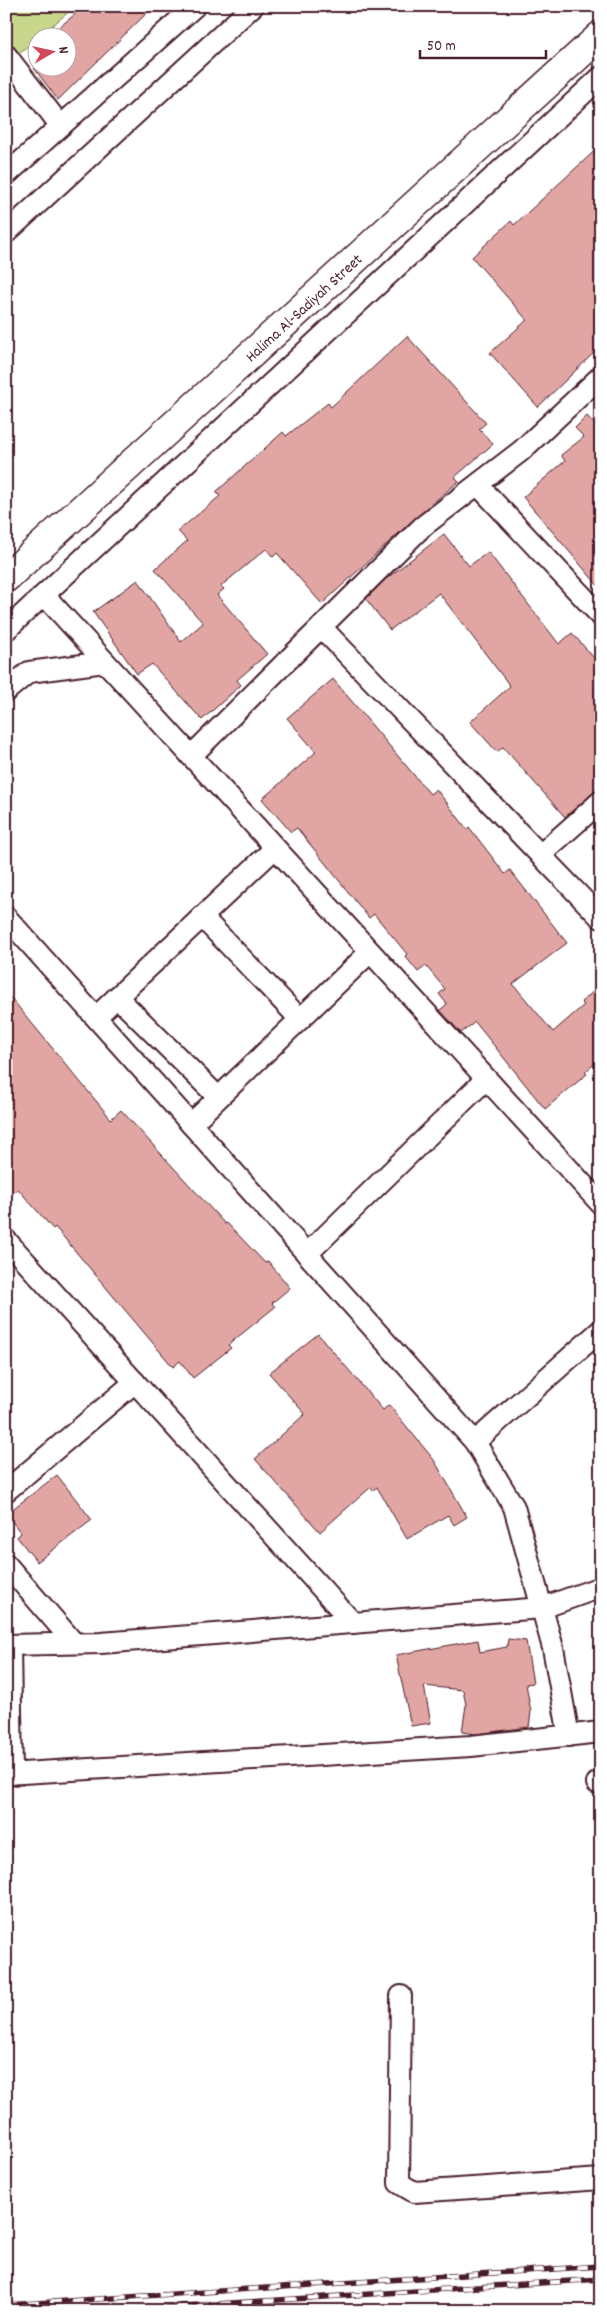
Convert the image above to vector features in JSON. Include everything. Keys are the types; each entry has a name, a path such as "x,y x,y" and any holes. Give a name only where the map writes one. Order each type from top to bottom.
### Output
{"street":[{"path":"6,174 195,6"},
{"path":"6,233 253,6"},
{"name":"Halima Al-Sadiyah Street","path":"6,578 601,34"},
{"path":"6,55 60,125"},
{"path":"6,630 601,77"},
{"path":"191,756 422,528 521,451 601,376"},
{"path":"478,484 601,616"},
{"path":"44,595 601,1204"},
{"path":"321,628 601,918"},
{"path":"6,691 29,672 105,662"},
{"path":"540,855 601,801"},
{"path":"96,1017 275,848"},
{"path":"202,917 300,1019"},
{"path":"7,920 96,1017 475,1442 514,1507 553,1648 569,1736"},
{"path":"191,1124 370,952"},
{"path":"118,997 218,1097"},
{"path":"307,1254 486,1078"},
{"path":"6,1240 353,1623"},
{"path":"475,1442 601,1330"},
{"path":"6,1491 135,1382"},
{"path":"6,1564 74,1643"},
{"path":"601,1587 542,1608 74,1643 8,1645 9,1774 472,1746 601,1732"},
{"path":"401,1996 398,2183 414,2192 601,2179"}],"green space":[{"path":"6,6 76,6 49,28 28,28 28,46 18,54 6,38"}],"building":[{"path":"85,6 154,6 58,100 42,78 78,78 78,28 58,28"},
{"path":"601,145 601,346 538,407 490,353 527,320 472,257 511,221 514,225"},
{"path":"407,336 486,423 479,429 493,444 455,477 459,481 414,519 322,604 277,553 273,557 266,549 221,586 224,589 217,595 267,654 237,680 241,685 202,720 152,664 137,674 93,612 138,580 181,642 203,623 155,569 187,541 178,531 220,496 216,492 283,432 286,436 328,403 331,407"},
{"path":"587,416 601,431 601,589 523,497 565,461 561,455 584,437 575,428"},
{"path":"444,534 469,566 488,552 559,644 572,633 601,666 601,786 565,817 503,747 497,752 470,722 510,686 439,593 390,630 366,599 386,579"},
{"path":"333,679 430,794 436,789 467,829 469,827 505,874 510,870 567,943 513,984 553,1032 584,1005 581,1002 601,985 601,1058 585,1072 587,1074 545,1109 475,1022 461,1033 440,1010 447,1004 439,994 445,989 426,966 418,972 405,956 407,954 374,914 369,918 297,828 291,832 262,799 316,752 287,718"},
{"path":"6,992 111,1119 121,1110 225,1224 227,1223 265,1263 268,1261 290,1288 272,1303 275,1307 228,1345 231,1348 193,1378 180,1361 173,1367 55,1227 53,1229 18,1189 6,1198"},
{"path":"318,1334 383,1410 389,1405 434,1460 467,1517 454,1525 448,1515 407,1539 377,1487 373,1490 371,1487 320,1532 255,1459 305,1414 269,1373"},
{"path":"57,1475 92,1520 37,1562 17,1537 21,1533 6,1514"},
{"path":"508,1639 526,1641 533,1683 526,1684 531,1712 529,1727 476,1734 462,1732 466,1705 463,1690 424,1686 431,1723 411,1726 396,1655 478,1640 480,1652 507,1647"}],"railway":[{"path":"6,2305 601,2266"},
{"path":"110,2311 601,2279"}]}
